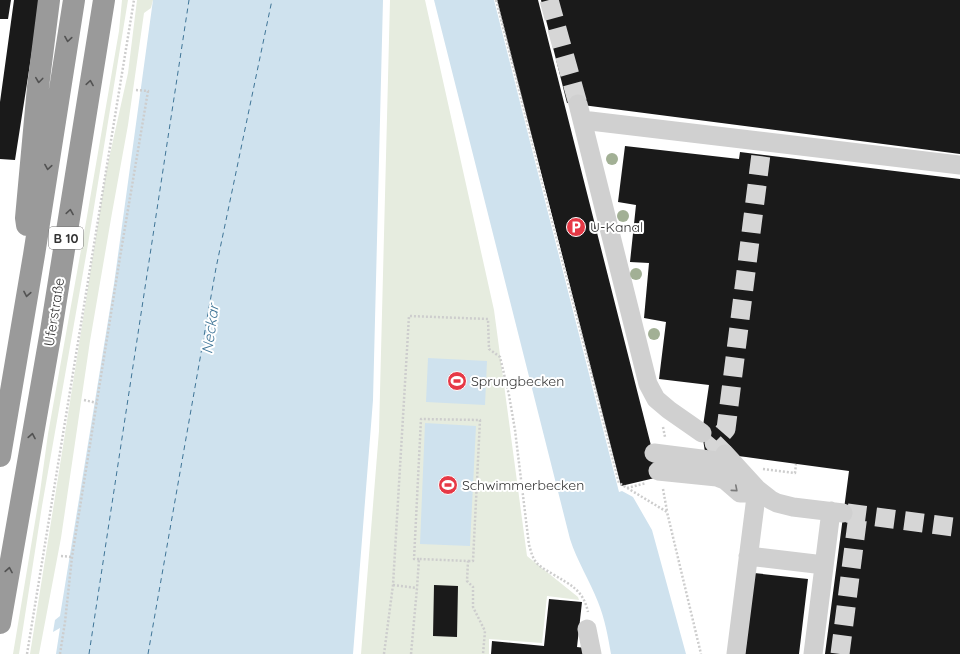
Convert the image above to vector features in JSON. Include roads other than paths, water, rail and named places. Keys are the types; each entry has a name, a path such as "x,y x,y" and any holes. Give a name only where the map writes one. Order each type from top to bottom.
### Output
{"highway":[{"path":"34,255 26,218 38,87 49,0"},
{"name":"Uferstraße","path":"0,456 34,255 74,0"},
{"name":"Uferstraße","path":"0,623 51,331 104,0"}],"lane":[{"path":"702,433 656,399 648,384 580,112 762,148 960,165"},
{"path":"757,489 746,493 740,493 725,480 717,477 655,470 736,466 764,496 777,503 793,507 837,512 824,565 814,654"},
{"path":"736,654 757,489"},
{"path":"748,556 824,565"},
{"path":"588,629 592,654"}],"water":[{"name":"Neckar","path":"153,0 383,0 373,400 353,654 56,654 60,628 53,632 55,620 60,616 114,284"},
{"path":"434,0 494,0 619,492 622,491 633,497 652,530 686,654 611,654 600,608 570,539"},
{"name":"Sprungbecken","path":"428,358 487,361 485,405 426,402"},
{"name":"Schwimmerbecken","path":"425,423 476,426 470,546 420,544"}],"tunnel":[{"path":"549,0 578,104"},
{"path":"725,454 714,443 726,429 761,154"},
{"path":"847,513 960,528"},
{"path":"840,654 858,515"}],"place":[{"name":"U-Kanal","path":"576,227"},
{"name":"Sprungbecken","path":"457,381"},
{"name":"Schwimmerbecken","path":"448,485"}]}
